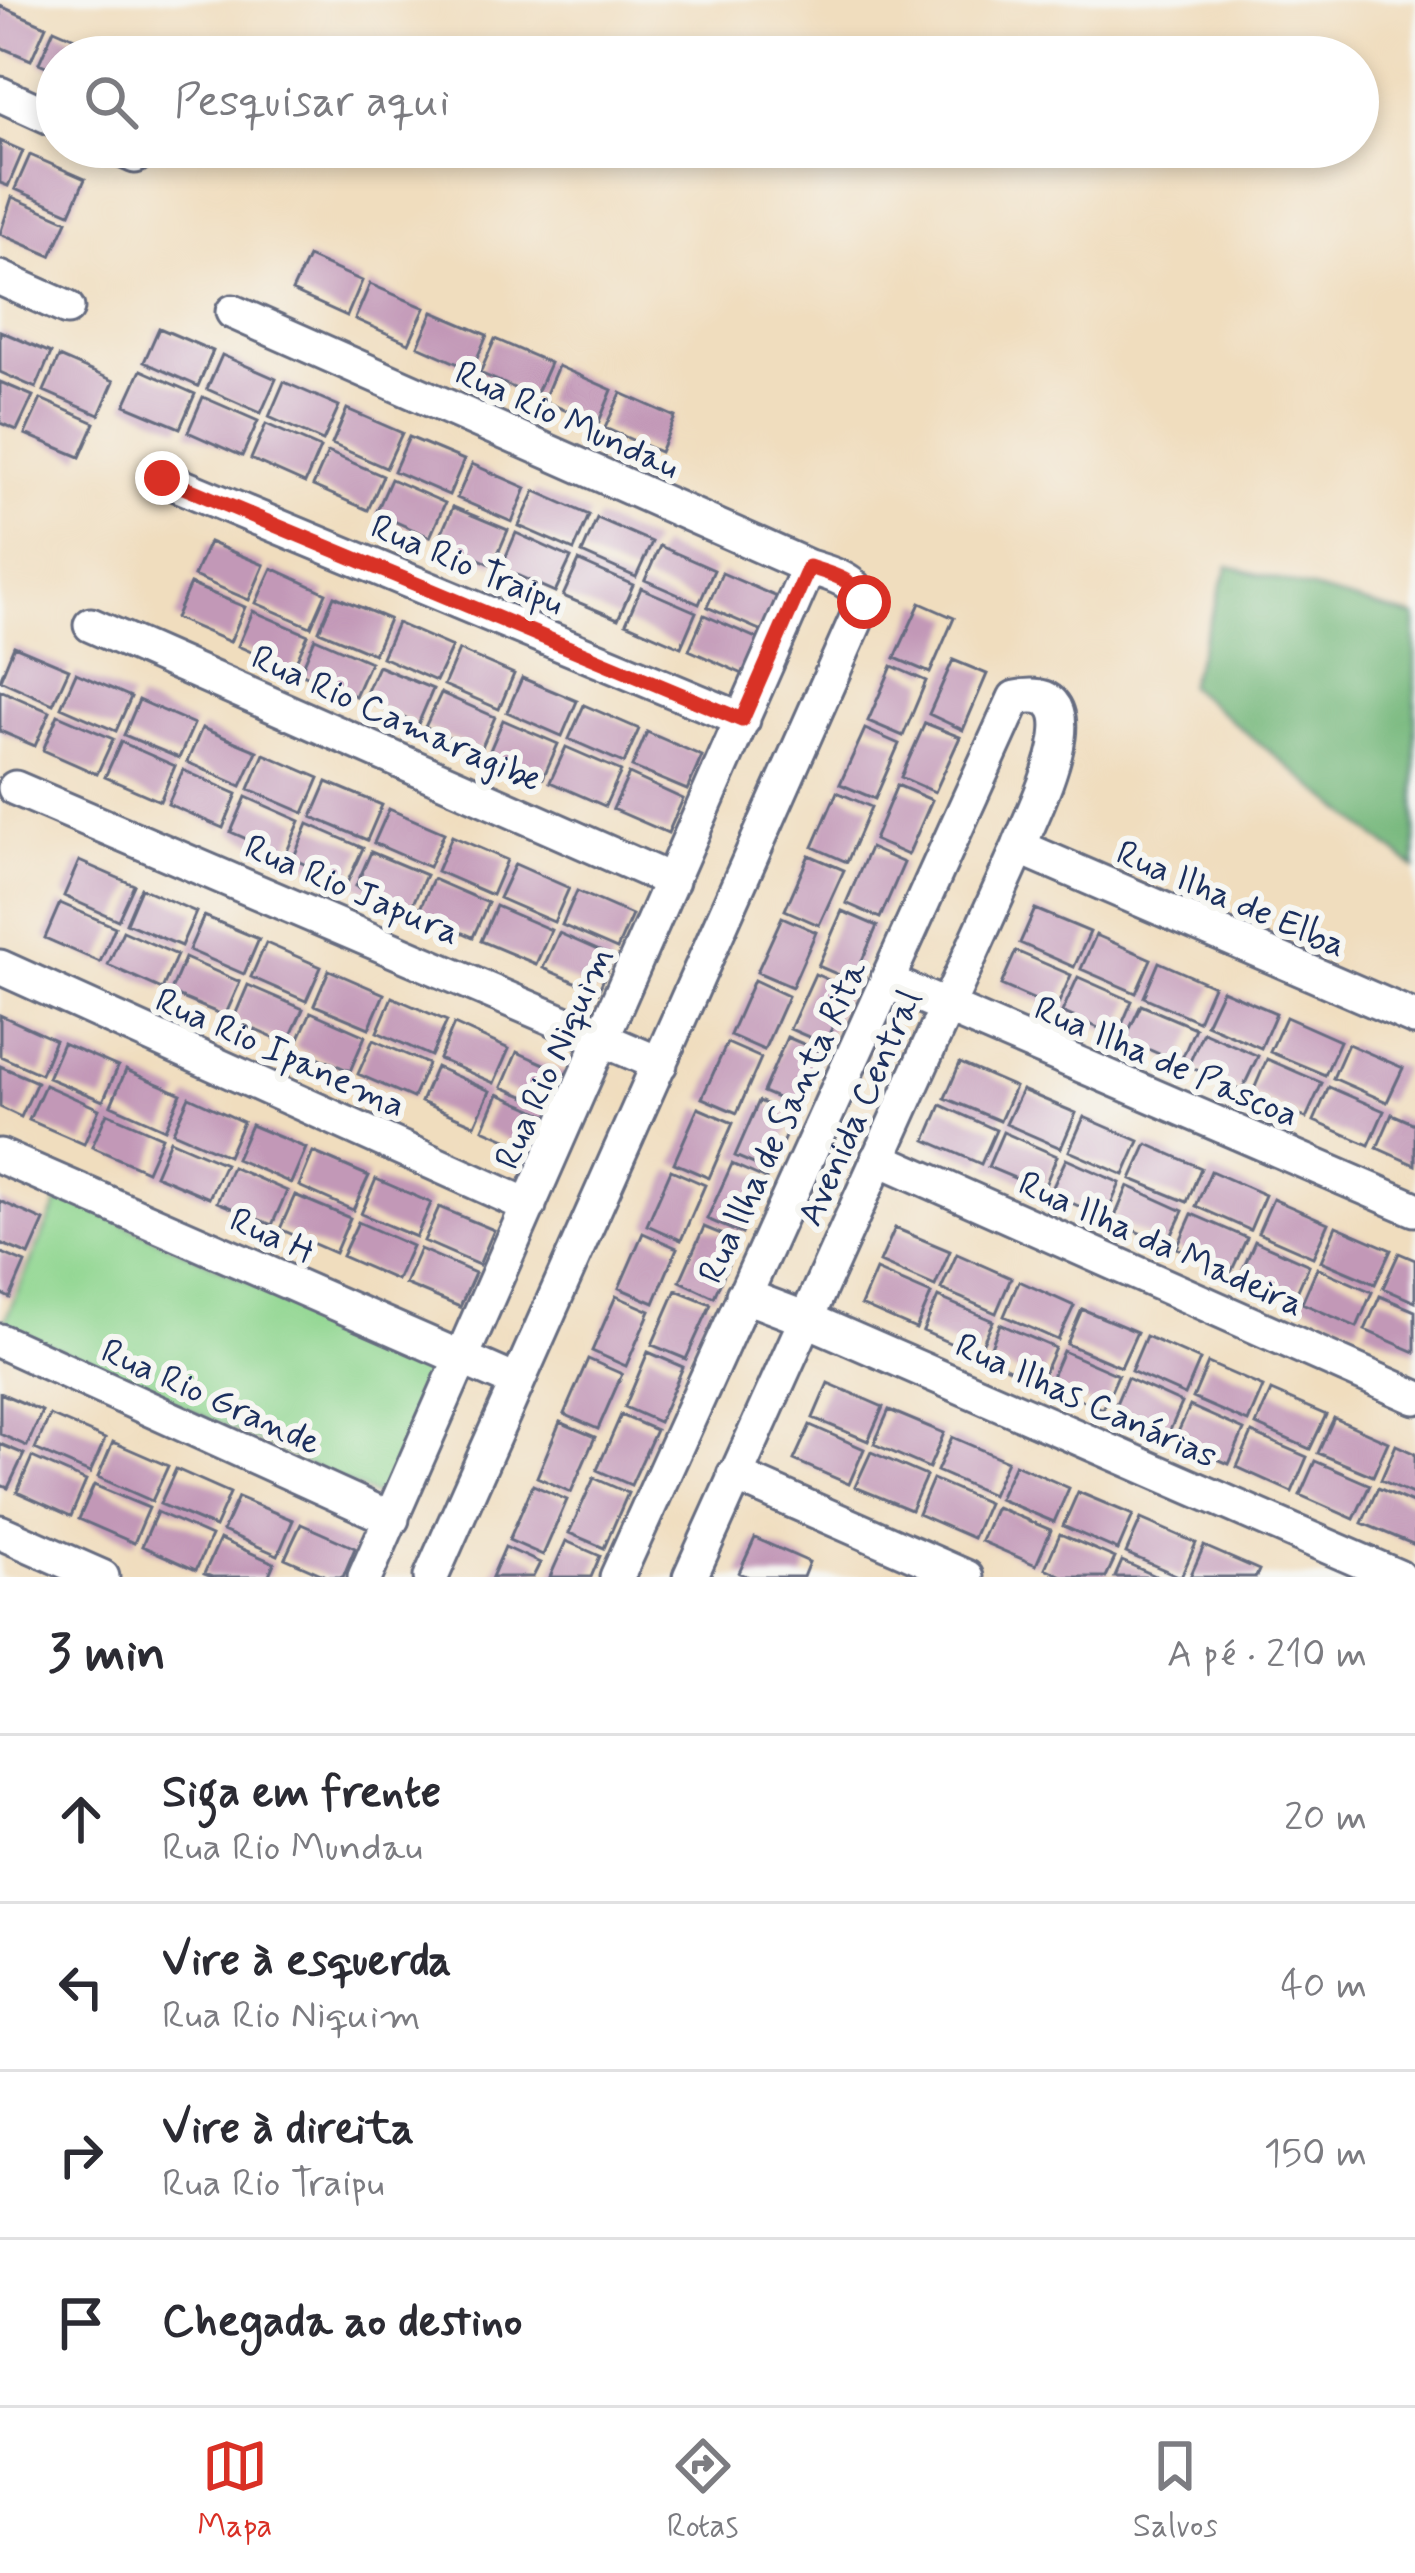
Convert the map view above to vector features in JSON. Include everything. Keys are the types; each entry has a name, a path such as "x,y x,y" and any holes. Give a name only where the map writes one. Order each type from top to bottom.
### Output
{"street":[{"path":"0,94 36,110"},
{"path":"0,278 67,308"},
{"name":"Rua Rio Mundau","path":"233,312 809,567 842,577 862,594 864,602 660,1064"},
{"name":"Rua Rio Traipu","path":"162,478 742,720"},
{"name":"Rua Rio Niquim","path":"365,1577 809,567"},
{"name":"Rua Rio Camaragibe","path":"91,625 672,881"},
{"name":"Avenida Central","path":"690,1577 1019,847 1060,740 1059,712 1050,701 1033,694 1015,698"},
{"name":"Rua llha de Santa Rita","path":"617,1577 1015,698"},
{"name":"Rua Rio Japura","path":"15,788 604,1036 660,1064"},
{"name":"Rua Ilha de Elba","path":"1019,847 1415,1018"},
{"name":"Rua Rio Ipanema","path":"0,967 529,1206"},
{"name":"Rua Ilha de Pascoa","path":"889,982 1415,1209"},
{"path":"431,1577 660,1064"},
{"name":"Rua H","path":"0,1156 516,1382"},
{"name":"Rua Ilha da Madeira","path":"878,1159 1415,1397"},
{"name":"Rua Ilhas Canárias","path":"743,1295 806,1318 1398,1577"},
{"name":"Rua Rio Grande","path":"0,1341 392,1519"},
{"path":"734,1475 966,1577"},
{"path":"0,1532 102,1577"}],"green space":[{"path":"1228,566 1415,617 1415,868 1188,686"},
{"path":"61,1195 437,1368 441,1378 387,1490 373,1495 3,1324"}],"building":[{"path":"0,6 46,26 42,36 36,36 31,60 0,47"},
{"path":"0,141 23,151 8,186 0,183"},
{"path":"30,155 36,158 36,168 60,168 85,179 70,213 15,189"},
{"path":"12,197 67,221 51,256 0,234"},
{"path":"308,257 362,281 347,316 292,291"},
{"path":"370,284 425,308 409,343 355,319"},
{"path":"433,312 487,335 472,370 418,346"},
{"path":"159,328 213,351 198,386 144,362"},
{"path":"0,331 51,353 36,388 0,372"},
{"path":"495,339 550,363 535,397 480,373"},
{"path":"222,355 276,379 261,413 207,389"},
{"path":"59,357 114,381 99,415 44,391"},
{"path":"558,366 612,390 598,424 543,401"},
{"path":"141,370 195,394 180,428 125,405"},
{"path":"0,382 33,396 17,430 0,423"},
{"path":"284,382 339,406 323,441 269,417"},
{"path":"621,393 675,417 660,452 605,428"},
{"path":"203,397 258,421 242,456 188,432"},
{"path":"41,399 95,423 80,457 25,434"},
{"path":"347,409 402,433 386,468 332,444"},
{"path":"266,424 320,448 305,483 251,459"},
{"path":"409,437 464,460 449,495 394,471"},
{"path":"328,452 383,476 368,510 313,486"},
{"path":"472,464 526,488 512,522 457,498"},
{"path":"391,479 445,503 430,537 376,513"},
{"path":"535,491 589,515 574,550 519,526"},
{"path":"453,507 508,530 493,565 438,541"},
{"path":"597,518 652,542 636,577 582,553"},
{"path":"516,533 571,558 555,592 501,568"},
{"path":"209,542 264,565 249,600 194,576"},
{"path":"660,546 714,570 699,604 645,580"},
{"path":"579,561 633,585 618,619 563,596"},
{"path":"272,568 326,593 311,627 256,603"},
{"path":"722,573 777,597 762,631 707,607"},
{"path":"190,584 245,607 230,642 175,618"},
{"path":"641,588 696,612 681,647 626,623"},
{"path":"334,596 389,619 374,654 319,631"},
{"path":"920,603 954,618 930,673 895,658"},
{"path":"253,611 308,635 292,670 238,646"},
{"path":"704,615 758,639 743,674 689,650"},
{"path":"397,623 452,647 436,681 382,657"},
{"path":"315,638 370,662 355,696 300,673"},
{"path":"14,646 69,669 53,704 0,680"},
{"path":"459,650 514,674 499,709 444,685"},
{"path":"953,660 987,674 963,730 929,714"},
{"path":"378,666 433,689 418,724 363,700"},
{"path":"892,666 926,681 903,736 868,721"},
{"path":"76,673 131,697 116,731 61,707"},
{"path":"522,678 577,701 562,736 507,712"},
{"path":"0,690 50,712 35,746 0,731"},
{"path":"441,693 495,717 480,751 425,727"},
{"path":"139,700 194,724 179,758 124,735"},
{"path":"584,705 639,729 624,763 569,739"},
{"path":"58,715 113,739 97,774 43,750"},
{"path":"503,720 558,744 543,778 488,755"},
{"path":"925,723 960,737 935,792 901,777"},
{"path":"202,728 257,751 241,786 187,762"},
{"path":"865,729 899,744 875,799 840,784"},
{"path":"647,732 702,756 687,790 632,767"},
{"path":"121,742 175,766 160,801 105,777"},
{"path":"566,747 621,771 605,806 550,782"},
{"path":"264,754 319,778 304,813 249,789"},
{"path":"183,770 237,794 223,828 168,804"},
{"path":"629,774 683,799 668,833 613,809"},
{"path":"327,782 382,805 367,840 312,817"},
{"path":"897,785 932,800 908,855 874,840"},
{"path":"837,792 871,807 847,862 813,847"},
{"path":"246,797 300,821 285,856 231,832"},
{"path":"389,809 444,833 429,867 374,843"},
{"path":"308,824 363,848 347,883 293,859"},
{"path":"452,836 507,860 492,895 437,871"},
{"path":"870,848 904,863 880,918 846,903"},
{"path":"371,852 426,875 410,910 356,886"},
{"path":"809,855 844,870 819,925 785,910"},
{"path":"79,861 134,885 118,920 64,896"},
{"path":"515,864 569,888 554,922 499,898"},
{"path":"433,879 488,903 473,937 418,913"},
{"path":"141,888 196,912 181,946 126,923"},
{"path":"577,891 632,915 617,949 562,925"},
{"path":"60,903 115,927 100,962 45,938"},
{"path":"496,906 551,930 536,964 481,941"},
{"path":"1035,909 1090,932 1074,967 1020,943"},
{"path":"842,911 877,926 853,981 818,966"},
{"path":"204,916 259,939 244,974 189,950"},
{"path":"782,917 816,932 792,987 757,972"},
{"path":"123,931 177,955 162,989 108,965"},
{"path":"559,933 613,957 598,992 543,968"},
{"path":"1096,935 1151,959 1136,993 1081,969"},
{"path":"266,943 321,967 306,1001 251,977"},
{"path":"1016,951 1071,975 1056,1009 1001,985"},
{"path":"185,958 240,982 225,1016 170,993"},
{"path":"1159,962 1213,986 1198,1021 1144,997"},
{"path":"329,970 384,994 369,1028 314,1005"},
{"path":"815,974 849,989 825,1044 790,1029"},
{"path":"1078,977 1132,1001 1117,1036 1062,1012"},
{"path":"754,980 788,996 764,1050 730,1035"},
{"path":"248,985 303,1009 287,1044 233,1020"},
{"path":"1222,990 1276,1013 1261,1048 1206,1024"},
{"path":"392,997 447,1021 431,1056 377,1032"},
{"path":"1141,1005 1195,1028 1180,1063 1125,1039"},
{"path":"311,1012 365,1036 350,1071 295,1047"},
{"path":"0,1015 55,1040 41,1074 0,1056"},
{"path":"1286,1017 1340,1041 1325,1075 1270,1052"},
{"path":"454,1024 509,1049 494,1083 439,1059"},
{"path":"1203,1032 1258,1056 1242,1090 1188,1066"},
{"path":"787,1037 822,1052 798,1107 763,1092"},
{"path":"373,1040 428,1064 413,1098 358,1074"},
{"path":"63,1043 118,1067 103,1101 48,1078"},
{"path":"727,1043 761,1058 737,1113 702,1098"},
{"path":"1348,1044 1403,1068 1387,1102 1333,1078"},
{"path":"517,1052 571,1076 557,1110 502,1087"},
{"path":"1267,1059 1322,1083 1306,1118 1252,1094"},
{"path":"960,1063 1015,1087 1000,1121 945,1098"},
{"path":"0,1066 37,1082 21,1117 0,1107"},
{"path":"436,1067 490,1091 475,1125 421,1102"},
{"path":"126,1070 181,1094 165,1129 111,1105"},
{"path":"45,1085 99,1109 84,1144 29,1120"},
{"path":"1329,1087 1384,1111 1369,1145 1314,1121"},
{"path":"1022,1090 1076,1113 1061,1148 1006,1124"},
{"path":"498,1094 553,1118 538,1153 483,1129"},
{"path":"189,1097 243,1122 228,1156 173,1132"},
{"path":"759,1101 794,1116 770,1171 735,1156"},
{"path":"941,1105 996,1130 981,1164 926,1140"},
{"path":"698,1108 733,1123 709,1178 674,1163"},
{"path":"107,1113 162,1137 147,1171 92,1147"},
{"path":"1392,1114 1415,1124 1415,1165 1377,1148"},
{"path":"1084,1117 1139,1141 1124,1175 1069,1151"},
{"path":"251,1125 306,1148 291,1183 236,1159"},
{"path":"1003,1132 1057,1156 1043,1190 988,1167"},
{"path":"170,1140 225,1164 209,1198 155,1175"},
{"path":"1147,1144 1201,1168 1187,1202 1131,1179"},
{"path":"313,1152 369,1176 353,1210 299,1186"},
{"path":"1066,1159 1120,1183 1105,1218 1050,1193"},
{"path":"732,1164 766,1179 742,1234 707,1219"},
{"path":"232,1167 287,1191 272,1225 217,1202"},
{"path":"671,1170 705,1185 681,1240 647,1225"},
{"path":"1211,1171 1265,1195 1250,1230 1196,1206"},
{"path":"376,1179 431,1203 416,1237 361,1214"},
{"path":"1128,1186 1183,1211 1167,1245 1113,1221"},
{"path":"295,1195 350,1218 335,1253 280,1229"},
{"path":"1273,1199 1328,1223 1313,1257 1258,1233"},
{"path":"0,1201 44,1221 29,1255 0,1243"},
{"path":"439,1207 494,1230 479,1265 424,1241"},
{"path":"1192,1214 1247,1238 1231,1272 1177,1248"},
{"path":"358,1222 412,1246 397,1280 342,1256"},
{"path":"1336,1226 1391,1250 1375,1284 1321,1261"},
{"path":"704,1227 738,1241 714,1297 680,1281"},
{"path":"895,1228 950,1251 935,1286 880,1262"},
{"path":"643,1233 677,1248 654,1303 619,1288"},
{"path":"1255,1241 1309,1265 1294,1299 1240,1276"},
{"path":"420,1249 475,1273 460,1307 405,1284"},
{"path":"0,1252 25,1263 10,1298 0,1293"},
{"path":"1399,1253 1415,1260 1415,1302 1383,1288"},
{"path":"957,1254 1011,1278 996,1313 941,1289"},
{"path":"1317,1268 1372,1292 1357,1327 1302,1303"},
{"path":"876,1270 931,1294 916,1329 861,1305"},
{"path":"1019,1281 1074,1306 1058,1340 1004,1316"},
{"path":"676,1290 711,1304 686,1359 652,1345"},
{"path":"616,1296 650,1311 626,1366 592,1351"},
{"path":"1380,1296 1415,1311 1415,1352 1365,1330"},
{"path":"938,1297 993,1321 977,1355 923,1331"},
{"path":"1082,1309 1137,1332 1121,1367 1067,1344"},
{"path":"1000,1324 1055,1348 1040,1382 986,1359"},
{"path":"1146,1336 1200,1360 1185,1395 1131,1371"},
{"path":"1063,1351 1118,1375 1103,1409 1048,1386"},
{"path":"648,1352 683,1367 659,1422 625,1407"},
{"path":"588,1359 622,1374 598,1429 564,1414"},
{"path":"1208,1363 1263,1387 1248,1422 1193,1398"},
{"path":"1127,1378 1182,1403 1167,1437 1112,1413"},
{"path":"828,1383 883,1407 868,1441 813,1418"},
{"path":"1271,1391 1326,1415 1310,1449 1256,1425"},
{"path":"0,1393 42,1411 27,1446 0,1434"},
{"path":"1190,1406 1244,1430 1229,1464 1174,1441"},
{"path":"889,1410 944,1433 929,1468 874,1444"},
{"path":"50,1415 105,1439 90,1473 35,1449"},
{"path":"621,1415 656,1430 631,1485 597,1470"},
{"path":"1334,1418 1388,1442 1373,1476 1318,1453"},
{"path":"560,1422 595,1437 571,1492 537,1477"},
{"path":"810,1425 864,1449 849,1484 794,1460"},
{"path":"1252,1433 1307,1457 1292,1492 1237,1467"},
{"path":"952,1437 1007,1461 992,1495 937,1471"},
{"path":"113,1442 168,1466 152,1501 98,1477"},
{"path":"0,1444 24,1454 8,1488 0,1485"},
{"path":"1396,1445 1415,1454 1415,1495 1381,1480"},
{"path":"871,1452 926,1476 911,1510 855,1487"},
{"path":"32,1457 86,1481 71,1516 17,1492"},
{"path":"1315,1461 1370,1485 1354,1519 1300,1495"},
{"path":"1015,1464 1069,1488 1054,1522 999,1499"},
{"path":"176,1469 230,1493 215,1527 160,1504"},
{"path":"594,1478 628,1493 604,1548 569,1533"},
{"path":"933,1479 988,1503 973,1538 918,1514"},
{"path":"94,1485 149,1508 134,1543 79,1519"},
{"path":"533,1485 567,1500 543,1555 509,1540"},
{"path":"1378,1488 1415,1504 1415,1545 1362,1523"},
{"path":"1078,1492 1133,1515 1118,1550 1063,1526"},
{"path":"238,1497 293,1520 278,1555 223,1531"},
{"path":"996,1507 1051,1530 1036,1565 981,1541"},
{"path":"157,1512 211,1536 196,1570 142,1546"},
{"path":"1141,1519 1196,1543 1181,1577 1126,1553"},
{"path":"301,1524 355,1548 343,1577 328,1577 285,1558"},
{"path":"1060,1534 1115,1558 1106,1577 1064,1577 1045,1568"},
{"path":"755,1538 809,1562 803,1577 739,1573"},
{"path":"220,1539 274,1563 268,1577 204,1574"},
{"path":"566,1541 600,1556 591,1577 550,1577"},
{"path":"1204,1546 1259,1570 1256,1577 1190,1577"},
{"path":"505,1547 540,1563 533,1577 492,1577"},
{"path":"1122,1561 1158,1577 1115,1577"}],"route":[{"path":"162,478 742,720 809,567 842,577 862,594 864,602"}]}
